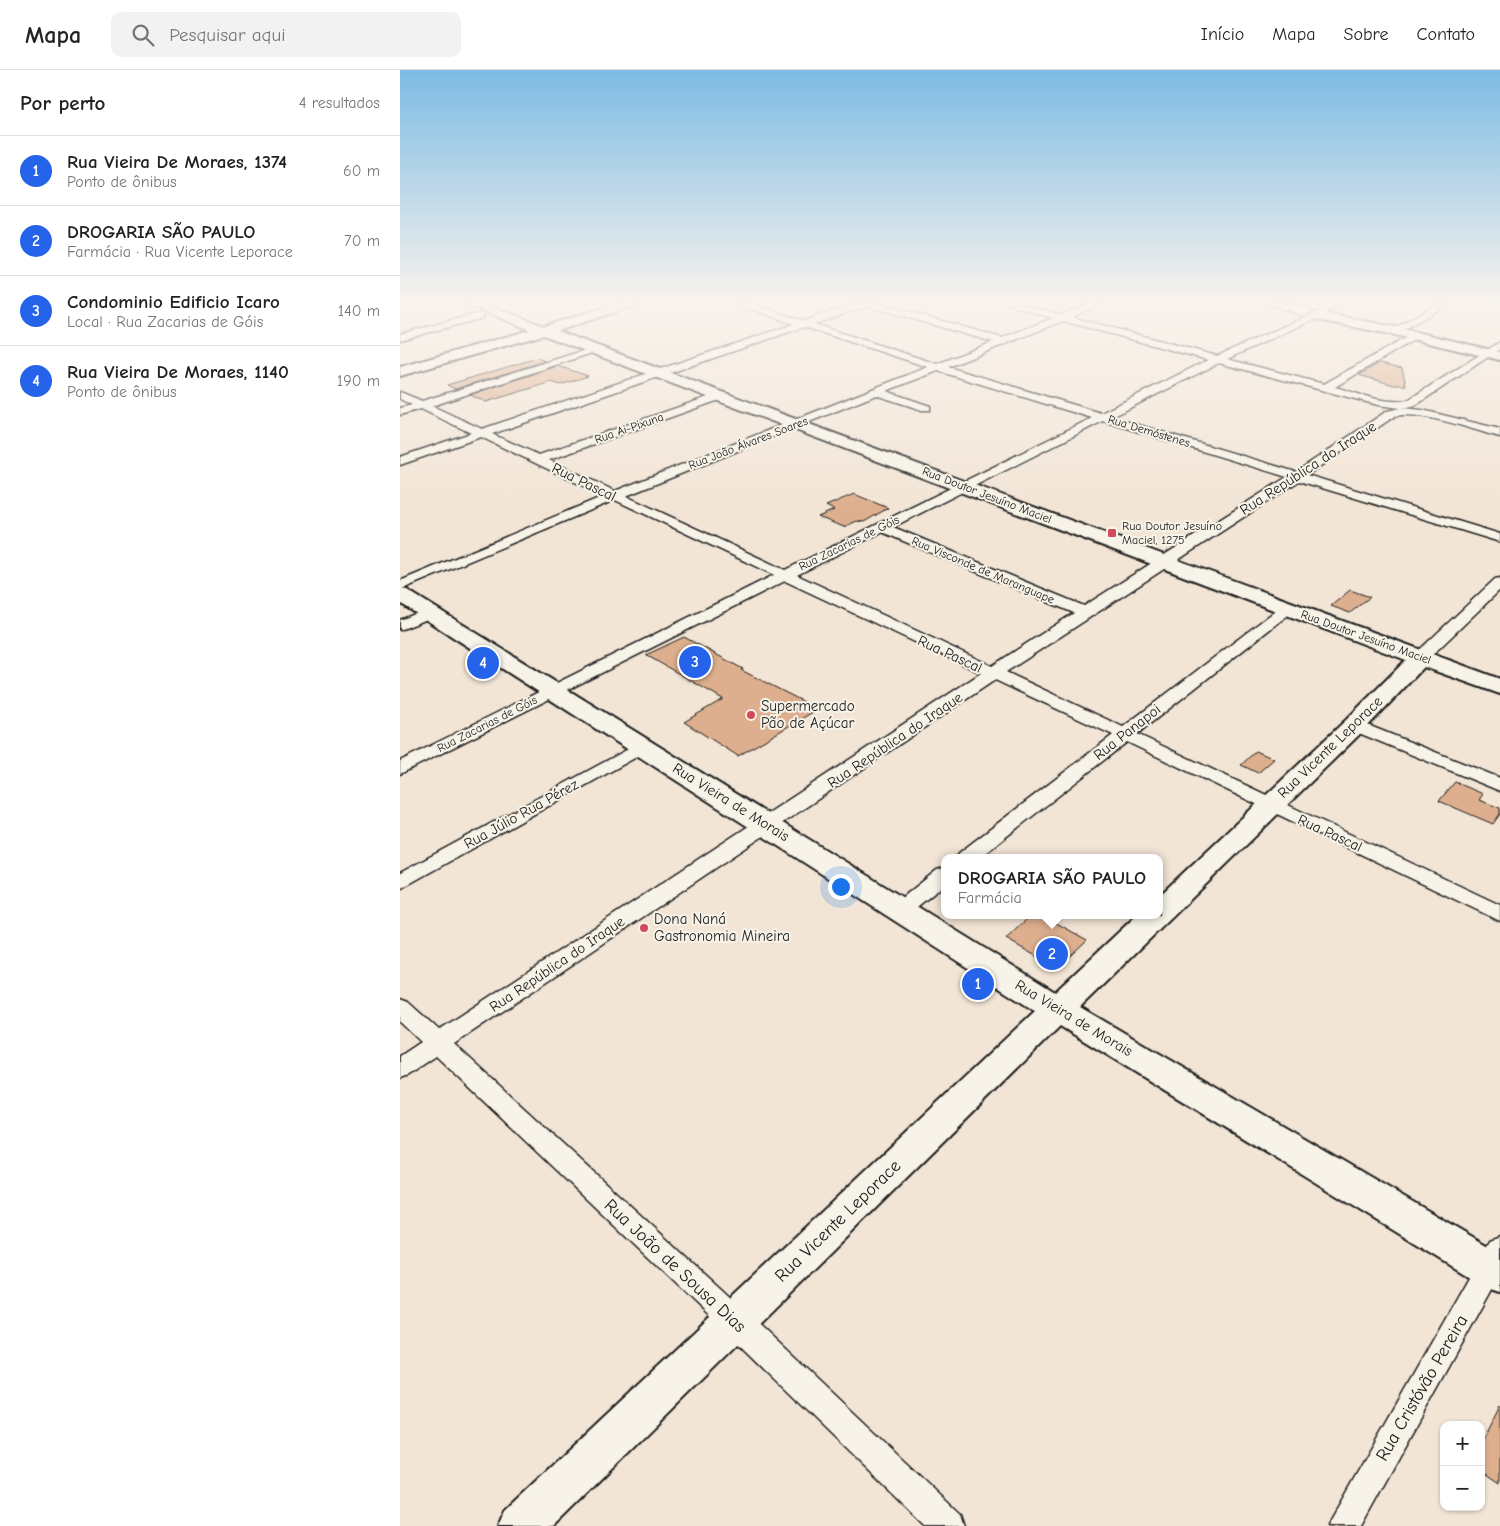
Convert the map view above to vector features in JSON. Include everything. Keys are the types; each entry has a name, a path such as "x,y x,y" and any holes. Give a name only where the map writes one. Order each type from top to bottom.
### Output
{"street":[{"path":"400,412 528,372"},
{"name":"Rua Doutor Jesuíno Maciel","path":"655,372 1500,687"},
{"path":"400,461 666,372"},
{"name":"Rua João Álvares Soares","path":"400,586 613,496 930,372"},
{"name":"Rua Demóstenes","path":"953,372 1500,538"},
{"name":"Rua Zacarias de Góis","path":"400,768 783,575 966,487 1192,372"},
{"path":"1266,372 1500,433"},
{"path":"1326,388 1353,372"},
{"name":"Rua República do Iraque","path":"400,1068 1085,612 1402,408 1465,372"},
{"path":"877,392 926,408"},
{"name":"Rua Pascal","path":"400,395 993,675 1124,734 1500,914"},
{"name":"Rua Ai-Pixuna","path":"537,460 721,396"},
{"name":"Rua Visconde de Maranguape","path":"881,527 1085,612"},
{"name":"Rua Vicente Leporace","path":"1163,908 1354,724 1420,657 1500,582"},
{"name":"Rua Vieira de Morais","path":"400,594 1057,1009 1497,1264"},
{"name":"Rua Panapoi","path":"971,854 1288,608"},
{"path":"400,625 430,613"},
{"path":"1354,724 1500,785"},
{"name":"Rua Júlio Rua Pérez","path":"400,882 643,746"},
{"path":"900,910 941,877"},
{"name":"Rua Vicente Leporace","path":"521,1526 1151,919"},
{"name":"Rua João de Sousa Dias","path":"400,1008 734,1320 948,1526"},
{"name":"Rua Cristóvão Pereira","path":"1343,1526 1497,1264"}],"building":[{"path":"491,372 510,372 455,389 447,385"},
{"path":"540,372 576,372 588,376 560,385 552,382 486,402 470,395"},
{"path":"1364,372 1403,372 1406,385 1394,385 1359,375"},
{"path":"854,494 888,508 864,522 857,521 844,527 818,517 834,510 826,506"},
{"path":"1350,590 1370,597 1350,613 1331,606"},
{"name":"Supermercado Pão de Açúcar","path":"684,637 743,669 741,670 818,709 738,756 684,722 723,699 646,655"},
{"path":"1256,751 1274,759 1258,773 1241,765"},
{"path":"1455,782 1483,794 1479,800 1500,808 1500,814 1493,824 1439,801"},
{"path":"1027,919 1049,919 1087,940 1057,968 1006,939"},
{"path":"1500,1405 1500,1483 1485,1473 1485,1435"}],"place":[{"name":"Rua Doutor Jesuíno Maciel, 1275","path":"1112,533"},
{"name":"Condominio Edificio Icaro","path":"695,662"},
{"name":"Rua Vieira De Moraes, 1140","path":"483,663"},
{"name":"Supermercado Pão de Açúcar","path":"751,715"},
{"name":"Dona Naná Gastronomia Mineira","path":"644,928"},
{"name":"DROGARIA SÃO PAULO","path":"1052,954"},
{"name":"Rua Vieira De Moraes, 1374","path":"978,984"}]}
